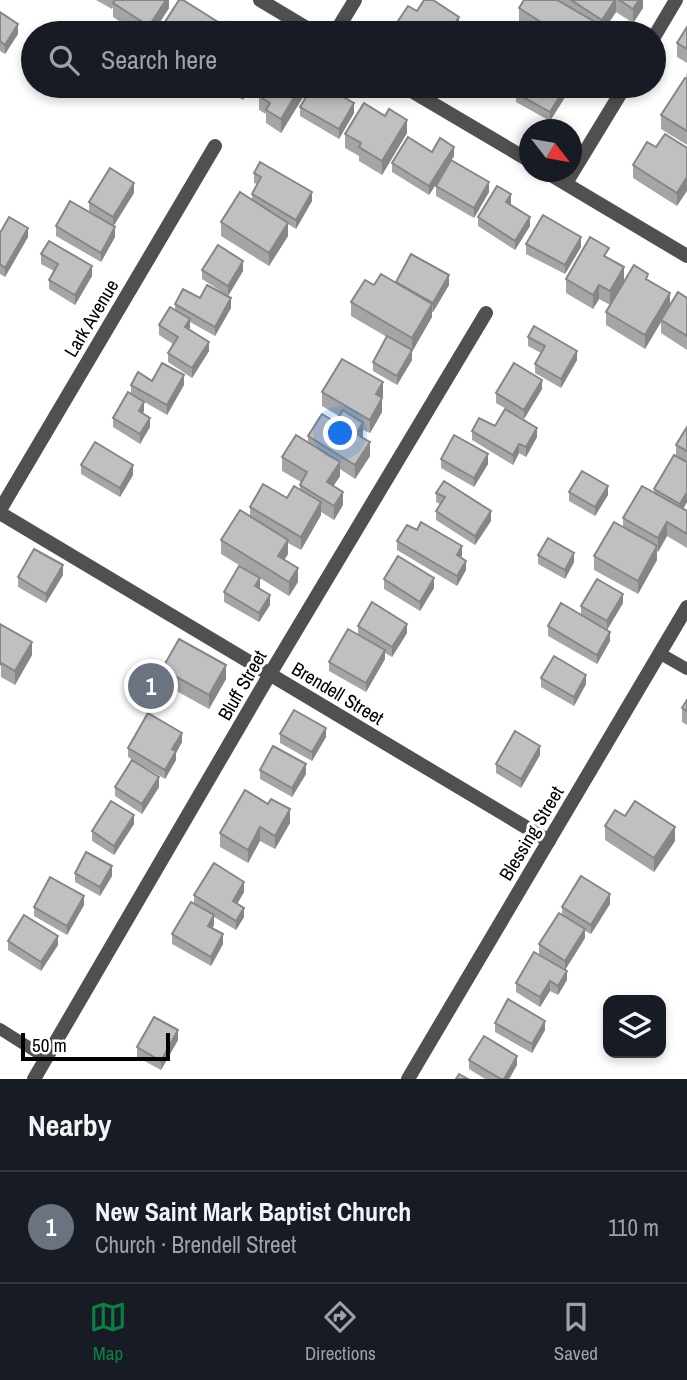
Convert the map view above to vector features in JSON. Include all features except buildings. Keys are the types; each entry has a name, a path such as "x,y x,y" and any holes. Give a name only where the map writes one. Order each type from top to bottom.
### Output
{"street":[{"path":"260,0 295,21"},
{"path":"342,21 355,0"},
{"path":"664,21 676,0"},
{"path":"423,98 519,155"},
{"path":"618,98 566,183 687,256"},
{"name":"Lark Avenue","path":"0,511 215,146"},
{"name":"Bluff Street","path":"34,1079 270,674 486,313"},
{"name":"Brendell Street","path":"0,511 549,841"},
{"name":"Blessing Street","path":"408,1079 687,607"}],"lane":[{"path":"659,653 687,669"},
{"path":"0,1029 46,1058"}],"place":[{"name":"New Saint Mark Baptist Church","path":"151,686"}]}
